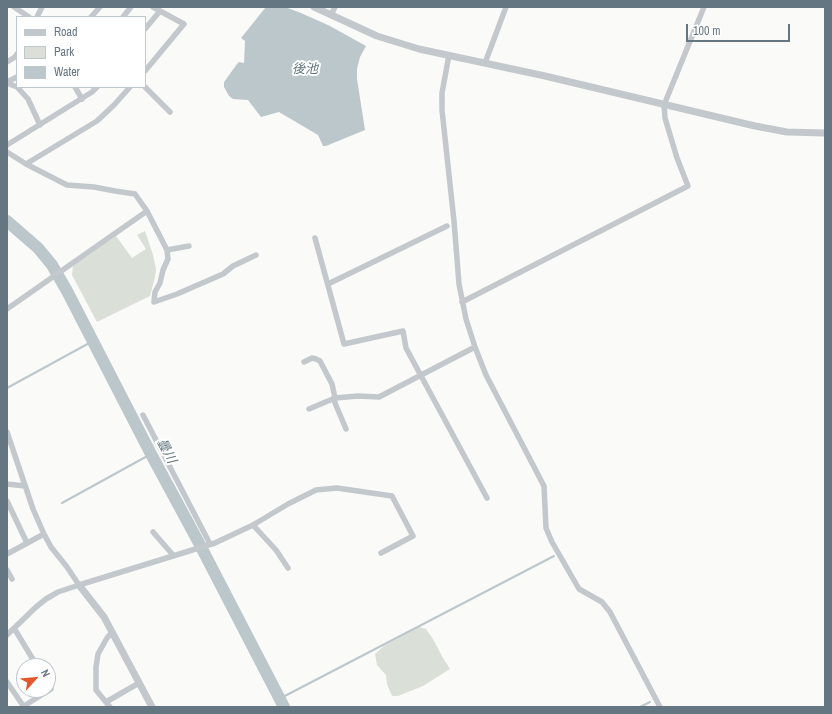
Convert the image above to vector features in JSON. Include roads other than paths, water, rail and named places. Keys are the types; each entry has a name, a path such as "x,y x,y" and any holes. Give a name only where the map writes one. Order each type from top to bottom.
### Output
{"street":[{"path":"14,7 28,16"},
{"path":"40,16 42,7"},
{"path":"92,16 100,7"},
{"path":"124,16 131,7"},
{"path":"146,70 184,24 153,7"},
{"path":"314,7 377,36 419,49 755,126 787,132 825,133"},
{"path":"331,15 335,7"},
{"path":"485,63 506,7"},
{"path":"462,302 688,186 665,118 664,105 704,7"},
{"path":"146,28 160,11"},
{"path":"449,55 442,93 442,110 459,284 462,302 475,347 486,376 544,486 546,528 552,542 580,589 602,602 610,612 660,707"},
{"path":"7,62 16,56"},
{"path":"7,82 16,78"},
{"path":"7,82 16,86"},
{"path":"18,88 28,99 40,125"},
{"path":"76,88 82,99"},
{"path":"7,145 82,99 96,88"},
{"path":"26,164 97,121 129,88"},
{"path":"146,88 170,112"},
{"path":"7,152 26,164 67,185 94,187 115,192 136,194 147,211 167,250 168,259 163,270 154,302 177,294 223,274 232,266 256,255"},
{"path":"7,309 147,211"},
{"path":"328,284 447,226"},
{"path":"315,238 344,344 403,330 406,348 487,498"},
{"path":"167,250 189,246"},
{"path":"309,409 335,398 358,396 379,397 475,347"},
{"path":"304,362 312,358 316,358 320,361 332,384 335,403 346,429"},
{"path":"143,415 209,544"},
{"path":"7,432 33,509 44,534 51,547 104,617 152,707"},
{"path":"7,485 25,486"},
{"path":"7,635 36,607 58,592 215,543 253,526 288,504 316,490 337,488 392,496 413,536 381,553"},
{"path":"7,501 27,543"},
{"path":"253,526 276,550 288,568"},
{"path":"153,532 173,555"},
{"path":"7,554 44,534"},
{"path":"7,570 12,579"},
{"path":"14,628 32,658"},
{"path":"110,707 96,690 96,667 98,654 112,632"},
{"path":"7,682 24,707 38,698"},
{"path":"106,702 139,683"}],"water":[{"name":"後池","path":"266,7 285,7 301,13 330,26 366,46 360,57 357,69 357,79 365,130 323,146 318,135 279,112 261,117 248,100 233,99 229,96 224,87 224,82 239,62 244,63 245,41 241,38"}],"waterway":[{"name":"曇川","path":"7,221 38,248 52,265 67,291 284,707"},
{"path":"7,388 93,341"},
{"path":"62,503 151,454"},
{"path":"279,699 554,556"},
{"path":"640,707 650,702"}]}
